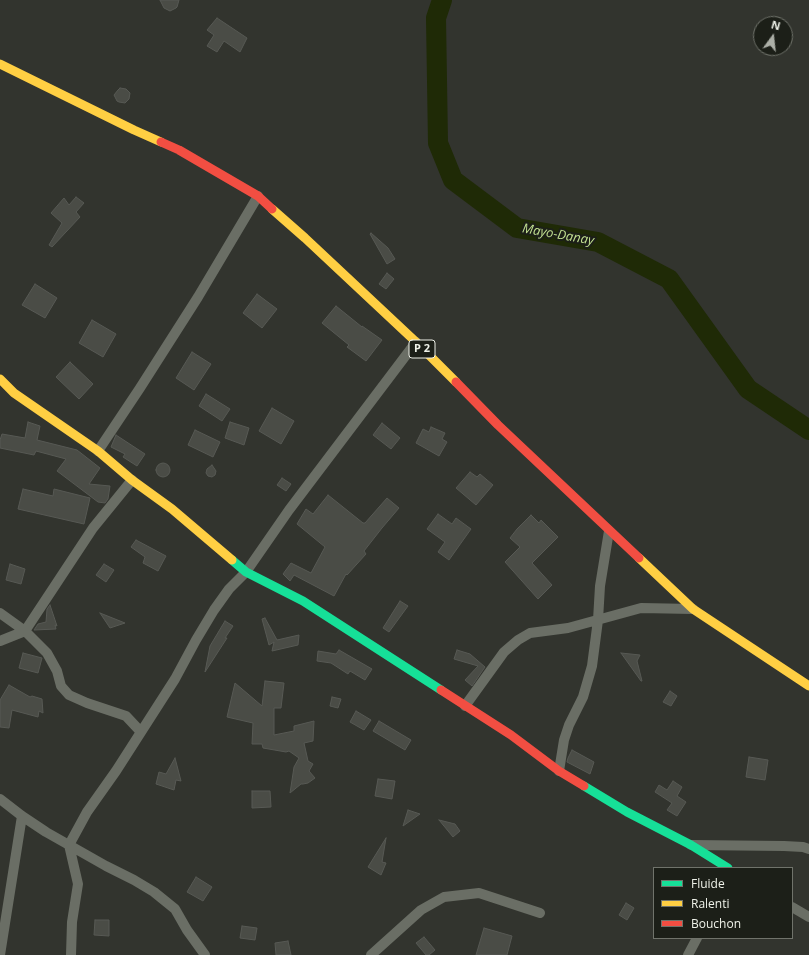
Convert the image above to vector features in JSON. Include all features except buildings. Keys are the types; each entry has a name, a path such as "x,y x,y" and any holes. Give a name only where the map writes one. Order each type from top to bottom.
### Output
{"main road":[{"name":"P 2","path":"0,64 109,118 179,150 258,196 416,342 498,425 693,609 809,686"},
{"path":"0,379 14,393 98,452 132,480 172,509 246,572 303,601 511,735 559,771 626,812 691,845 726,867"}],"street":[{"path":"98,452 198,297 258,196"},
{"path":"71,955 72,922 78,884 69,845 88,812 175,679 214,610 229,590 246,572 289,510 416,342"},
{"path":"0,641 25,631 93,528 132,480"},
{"path":"559,771 569,725 583,697 592,666 598,620 600,586 609,531"},
{"path":"465,706 504,652 518,640 530,633 568,628 641,608 693,609"},
{"path":"0,613 25,631 46,653 57,671 61,686 69,695 87,703 126,716 141,732"},
{"path":"0,799 22,816 69,845 154,892 175,909 187,930 205,955"},
{"path":"0,955 22,816"},
{"path":"691,845 784,846 809,849"},
{"path":"371,955 421,910 444,897 479,893 540,913"},
{"path":"793,908 809,917"},
{"path":"688,955 696,939"}],"waterway":[{"name":"Mayo-Danay","path":"442,0 436,18 438,143 453,180 517,228 598,242 669,279 748,389 809,430"}],"traffic: fast":[{"path":"232,560 246,572 303,601 441,690"},
{"path":"584,786 627,812 691,845 726,867"}],"traffic: slow":[{"path":"0,64 161,142"},
{"path":"272,209 416,342 456,382"},
{"path":"0,379 14,393 98,451 132,480 172,509 232,560"},
{"path":"639,558 693,609 809,686"}],"traffic: jam":[{"path":"161,142 179,150 258,196 272,209"},
{"path":"456,382 498,425 639,558"},
{"path":"441,690 511,735 559,771 584,786"}]}
